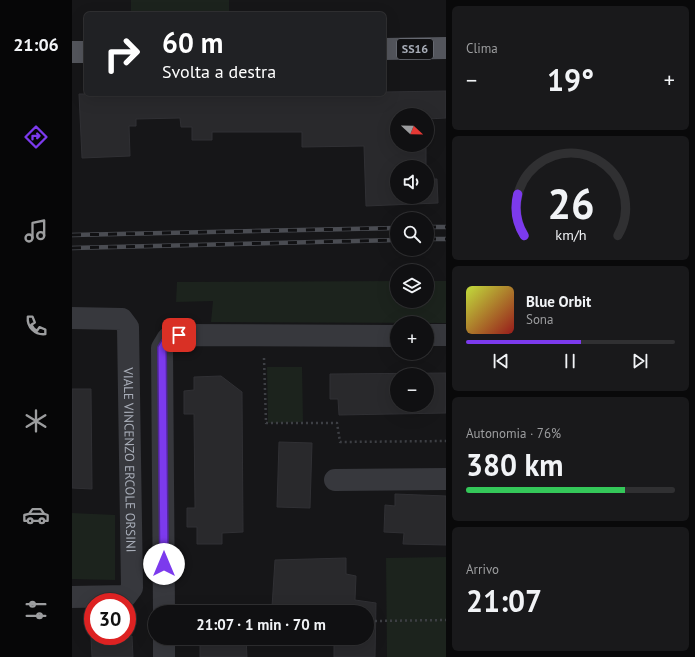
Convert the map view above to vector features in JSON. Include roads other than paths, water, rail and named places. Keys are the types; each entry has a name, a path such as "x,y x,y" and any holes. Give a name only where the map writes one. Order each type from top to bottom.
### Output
{"main road":[{"name":"SS16","path":"386,49 446,48"},
{"path":"72,52 84,52"}],"street":[{"name":"VIALE VINCENZO ERCOLE ORSINI","path":"72,318 122,319 128,327 132,588 126,596 72,597"},
{"path":"164,605 162,348 168,338 179,335 390,336"},
{"path":"434,336 446,336"},
{"path":"335,480 446,479"},
{"path":"164,645 164,657"}],"railway":[{"path":"434,227 446,227"},
{"path":"72,235 390,228"},
{"path":"434,239 446,239"},
{"path":"72,248 390,240"}]}
